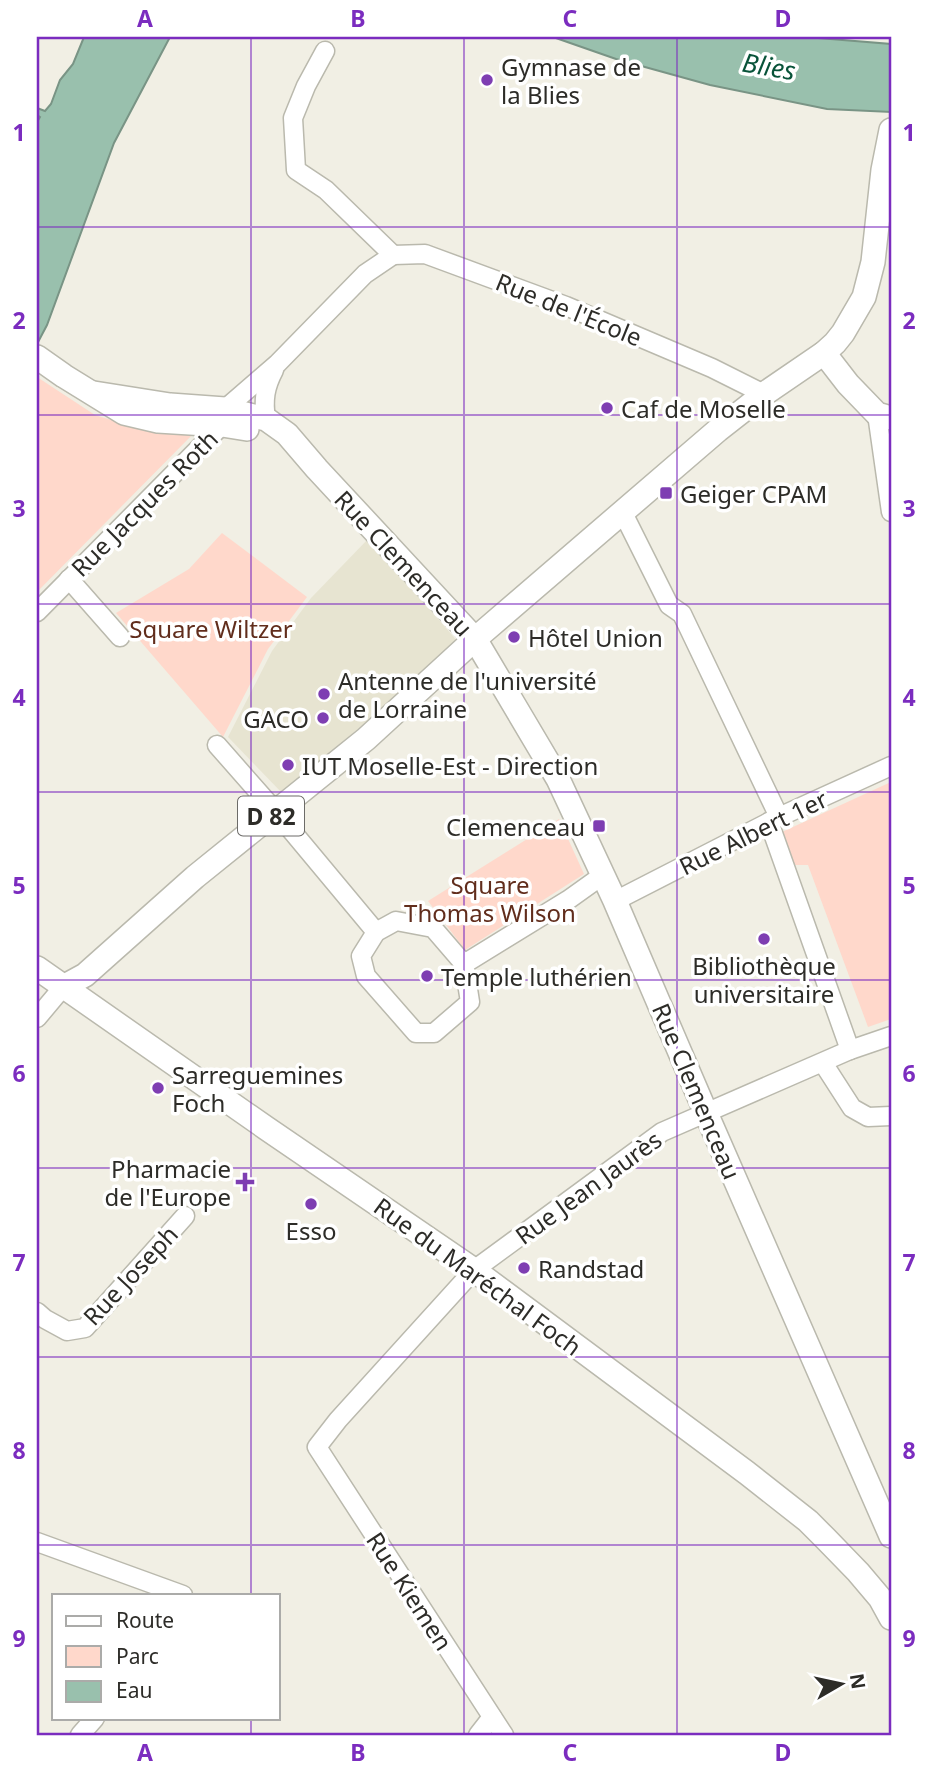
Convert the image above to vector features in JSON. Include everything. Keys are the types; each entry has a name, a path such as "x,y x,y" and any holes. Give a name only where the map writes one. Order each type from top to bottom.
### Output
{"main road":[{"path":"623,513 764,394 824,353 843,333 864,297 873,262 883,170 891,132"},
{"path":"824,353 852,388 884,416"},
{"name":"Rue Clemenceau","path":"37,357 94,393 224,417 266,419 287,434 475,639 558,779 603,875 891,1536"},
{"name":"Rue Clemenceau","path":"224,417 264,435 317,469"},
{"name":"D 82","path":"63,987 85,975 195,877 366,739 475,639 623,513"},
{"name":"Rue du Maréchal Foch","path":"37,968 474,1269 747,1473 808,1521 880,1598 890,1615"}],"street":[{"path":"325,51 293,118 296,170 326,190 393,255"},
{"name":"Rue de l'École","path":"393,255 425,254 566,306 712,368 764,394"},
{"name":"Rue Jacques Roth","path":"37,612 365,274 393,255"},
{"path":"266,419 264,397 277,364"},
{"path":"884,416 891,512"},
{"path":"623,513 669,605 682,614 774,819 850,1050"},
{"path":"69,579 120,636"},
{"path":"217,745 376,932"},
{"name":"Rue Albert 1er","path":"615,901 774,819 891,766"},
{"path":"464,964 568,900 603,875"},
{"path":"397,921 433,928 464,964 470,1002 434,1033 416,1033 366,976 361,956 376,932 397,921"},
{"path":"37,1018 63,987"},
{"name":"Rue Jean Jaurès","path":"317,1447 474,1269 662,1132 850,1050 891,1036"},
{"path":"824,1063 852,1108 868,1117 891,1116"},
{"name":"Rue Joseph","path":"37,1312 67,1331 85,1328 185,1216"},
{"name":"Rue Kiemen","path":"317,1447 504,1735"},
{"path":"37,1542 180,1594"},
{"path":"478,1735 492,1717"},
{"path":"80,1735 93,1720"}],"shaded area":[{"name":"Antenne de l'université de Lorraine","path":"369,538 458,642 283,794 228,737 272,651 311,598"}],"green space":[{"path":"37,377 95,415 144,430 194,433 37,592"},
{"name":"Square Wiltzer","path":"222,533 307,597 268,649 223,737 116,613 189,569"},
{"path":"891,782 891,1019 868,1027 808,865 792,865 782,832"},
{"name":"Square Thomas Wilson","path":"559,819 584,874 465,950 428,901"}],"water":[{"path":"84,37 170,37 114,143 47,325 37,344 37,122 40,117 37,115 37,108 45,111 51,104 60,80 73,64"},
{"name":"Blies","path":"553,37 806,37 891,44 891,112 827,109 710,85 616,59"}],"place":[{"name":"Gymnase de la Blies","path":"487,80"},
{"name":"Caf de Moselle","path":"607,408"},
{"name":"Geiger CPAM","path":"666,493"},
{"name":"Hôtel Union","path":"514,637"},
{"name":"Antenne de l'université de Lorraine","path":"324,694"},
{"name":"GACO","path":"323,718"},
{"name":"IUT Moselle-Est - Direction","path":"288,765"},
{"name":"Clemenceau","path":"599,826"},
{"name":"Bibliothèque universitaire","path":"764,939"},
{"name":"Temple luthérien","path":"427,976"},
{"name":"Sarreguemines Foch","path":"158,1088"},
{"name":"Pharmacie de l'Europe","path":"245,1182"},
{"name":"Esso","path":"311,1204"},
{"name":"Randstad","path":"524,1268"}]}
